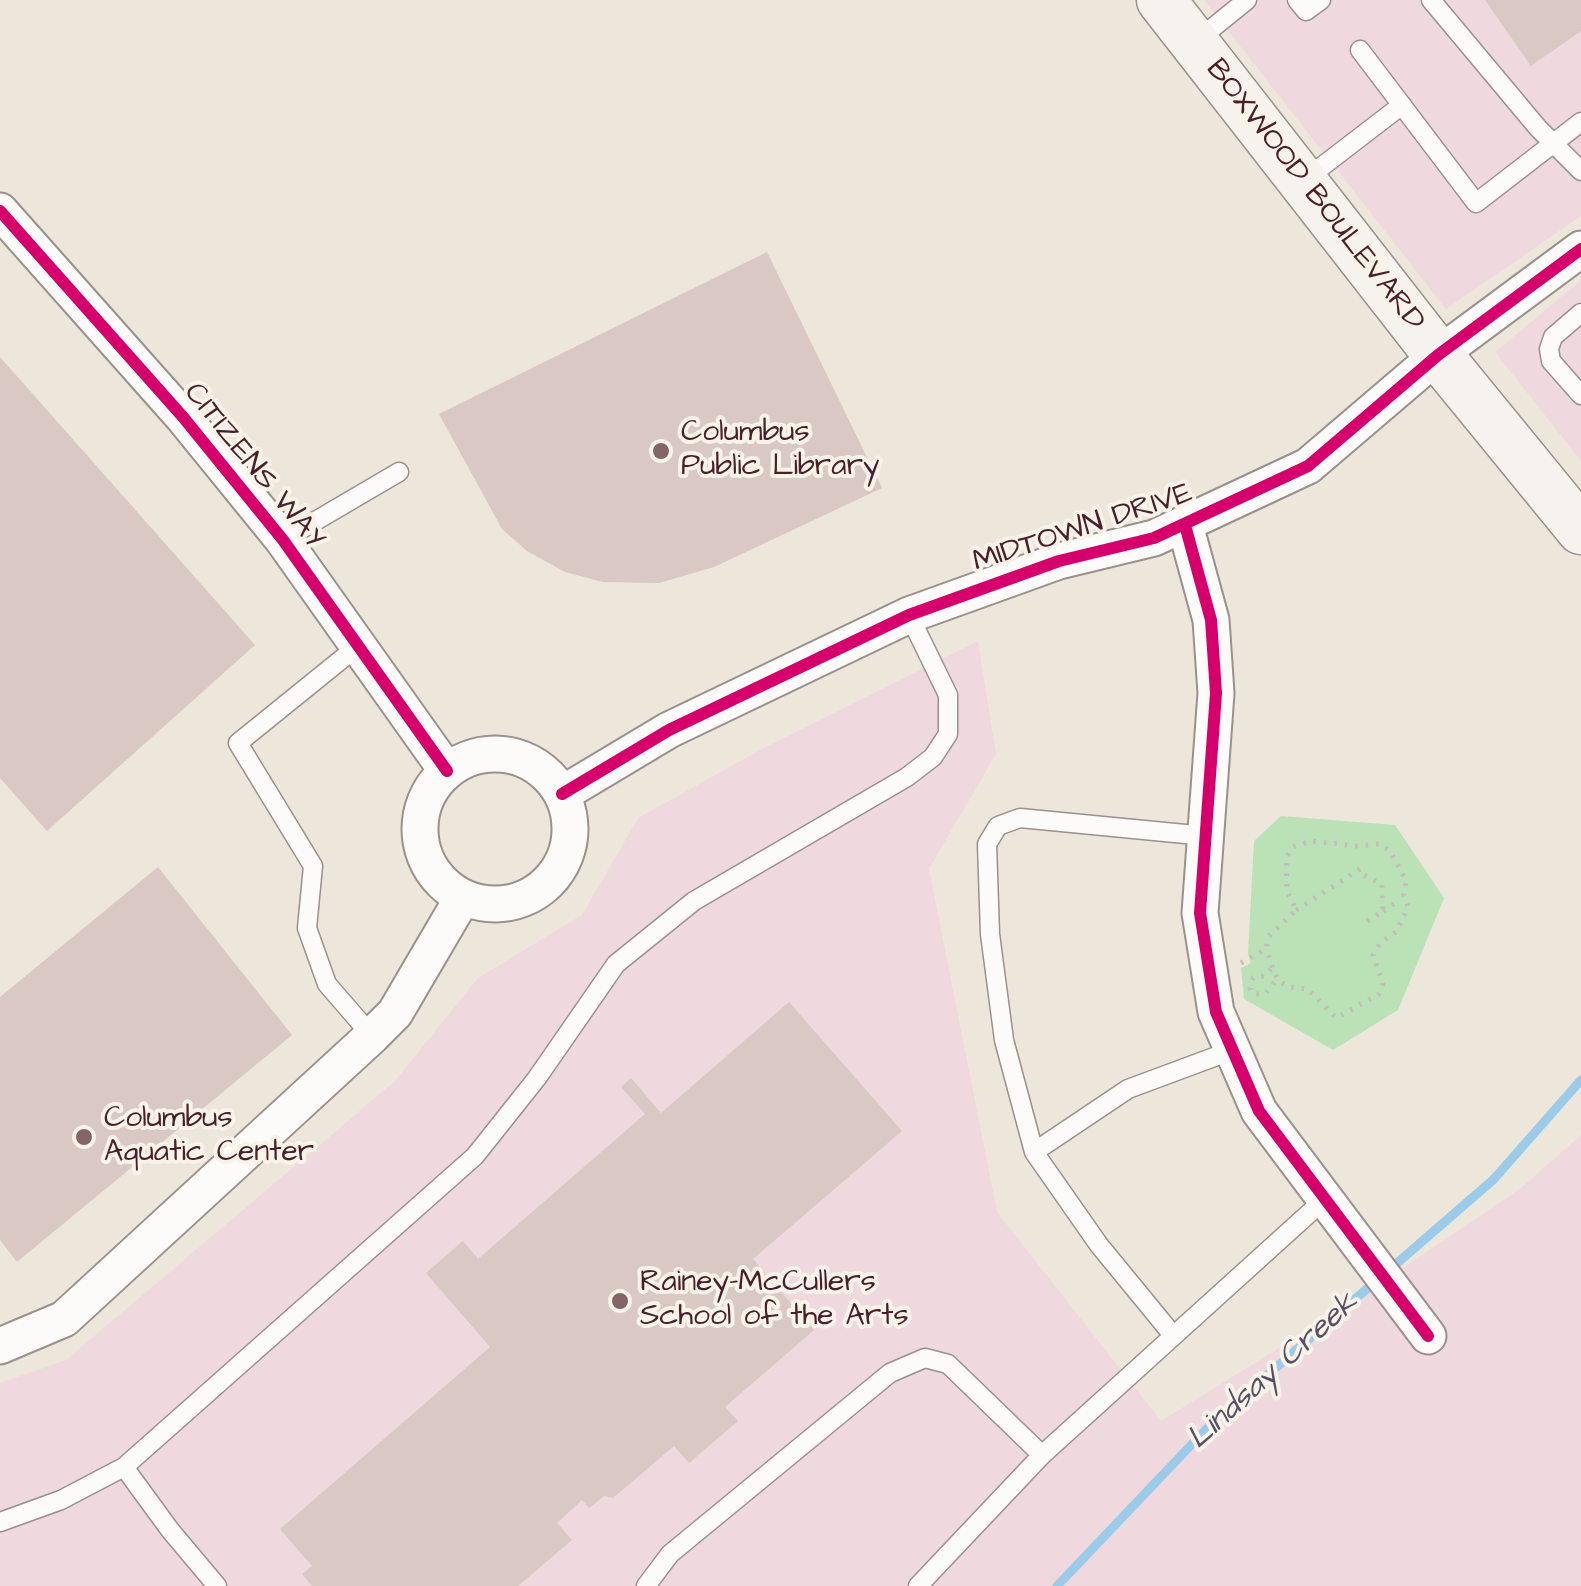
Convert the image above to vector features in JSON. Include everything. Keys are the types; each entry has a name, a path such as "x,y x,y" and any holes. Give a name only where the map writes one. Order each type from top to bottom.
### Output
{"street":[{"name":"BOXWOOD BOULEVARD","path":"1161,0 1438,356 1581,530"},
{"name":"CITIZENS WAY","path":"0,211 183,417 283,540 447,771"},
{"name":"MIDTOWN DRIVE","path":"562,794 669,730 909,615 1059,561 1154,538 1308,466 1438,356 1581,249"},
{"path":"1185,525 1211,620 1216,693 1200,914 1216,1012 1260,1111 1428,1336"},
{"path":"488,754 510,755 549,776 562,794 570,817 570,840 563,862 531,895 509,902 486,903 464,897 443,882 428,863 420,838 421,814 430,790 447,771 466,760 488,754"},
{"path":"0,1346 64,1319 372,1036 395,1013 464,897"}],"lane":[{"path":"1194,43 1247,0"},
{"path":"1297,0 1306,11 1321,0"},
{"path":"1432,0 1538,128 1581,171"},
{"path":"1360,50 1476,203 1581,122"},
{"path":"1303,182 1402,104"},
{"path":"1581,313 1553,337 1550,349 1551,360 1581,396"},
{"path":"283,540 399,472"},
{"path":"0,1522 61,1500 124,1467 475,1156 537,1078 616,964 694,901 933,758 948,734 948,695 909,615"},
{"path":"358,646 238,743 313,866 307,928 327,984 372,1036"},
{"path":"1172,1334 1099,1246 1034,1152 1004,1040 990,934 987,844 998,826 1020,818 1206,836"},
{"path":"1034,1152 1128,1089 1233,1050"},
{"path":"918,1586 1042,1455 1326,1198"},
{"path":"646,1586 670,1554 875,1385 890,1373 925,1358 948,1364 1042,1455"},
{"path":"124,1467 217,1586"}],"path":[{"path":"1264,976 1288,987 1308,989 1336,1018 1379,994 1383,984 1373,955 1381,942 1396,932 1406,913 1406,880 1390,851 1380,844 1299,843 1288,851 1286,858 1287,891 1297,909"},
{"path":"1272,969 1253,978 1250,989 1258,995 1274,982 1272,969 1266,950 1269,936 1297,909 1360,870 1363,876 1382,884 1383,911"},
{"path":"1361,925 1395,903"},
{"path":"1209,969 1244,962 1266,950"}],"shaded area":[{"path":"1204,0 1581,0 1581,216 1446,309"},
{"path":"1581,280 1581,461 1495,352"},
{"path":"978,641 996,754 929,869 997,1212 1161,1421 1347,1306 1521,1188 1581,1135 1581,1586 0,1586 0,1383 66,1360 395,1081 478,978 582,915 638,818 760,750"}],"green space":[{"path":"1281,816 1395,825 1444,898 1398,1010 1333,1050 1244,999 1241,968 1251,963 1248,954 1254,841"}],"building":[{"path":"1485,0 1581,0 1581,31 1531,66"},
{"name":"Columbus Public Library","path":"767,252 882,488 714,567 659,583 603,582 565,572 527,551 502,529 439,414"},
{"path":"0,357 255,645 47,831 0,778"},
{"name":"Columbus Aquatic Center","path":"158,867 292,1035 17,1262 0,1240 0,997"},
{"name":"Rainey-McCullers School of the Arts","path":"789,1002 902,1131 753,1259 814,1330 725,1407 738,1421 689,1463 674,1446 613,1498 604,1496 589,1508 582,1500 557,1523 572,1540 518,1586 312,1586 302,1574 312,1566 280,1529 490,1347 426,1273 463,1241 478,1259 645,1114 621,1087 631,1078 661,1113"}],"waterway":[{"name":"Lindsay Creek","path":"1388,1271 1494,1179 1581,1080"},
{"name":"Lindsay Creek","path":"1057,1586 1213,1422 1376,1281"}],"cycle path":[{"path":"0,211 183,417 283,540 447,771"},
{"path":"562,794 669,730 909,615 1059,561 1154,538 1308,466 1438,355 1581,249"},
{"path":"1185,525 1211,620 1216,693 1200,913 1216,1012 1259,1111 1428,1336"}],"place":[{"name":"Columbus Public Library","path":"661,451"},
{"name":"Columbus Aquatic Center","path":"84,1137"},
{"name":"Rainey-McCullers School of the Arts","path":"620,1301"}]}
